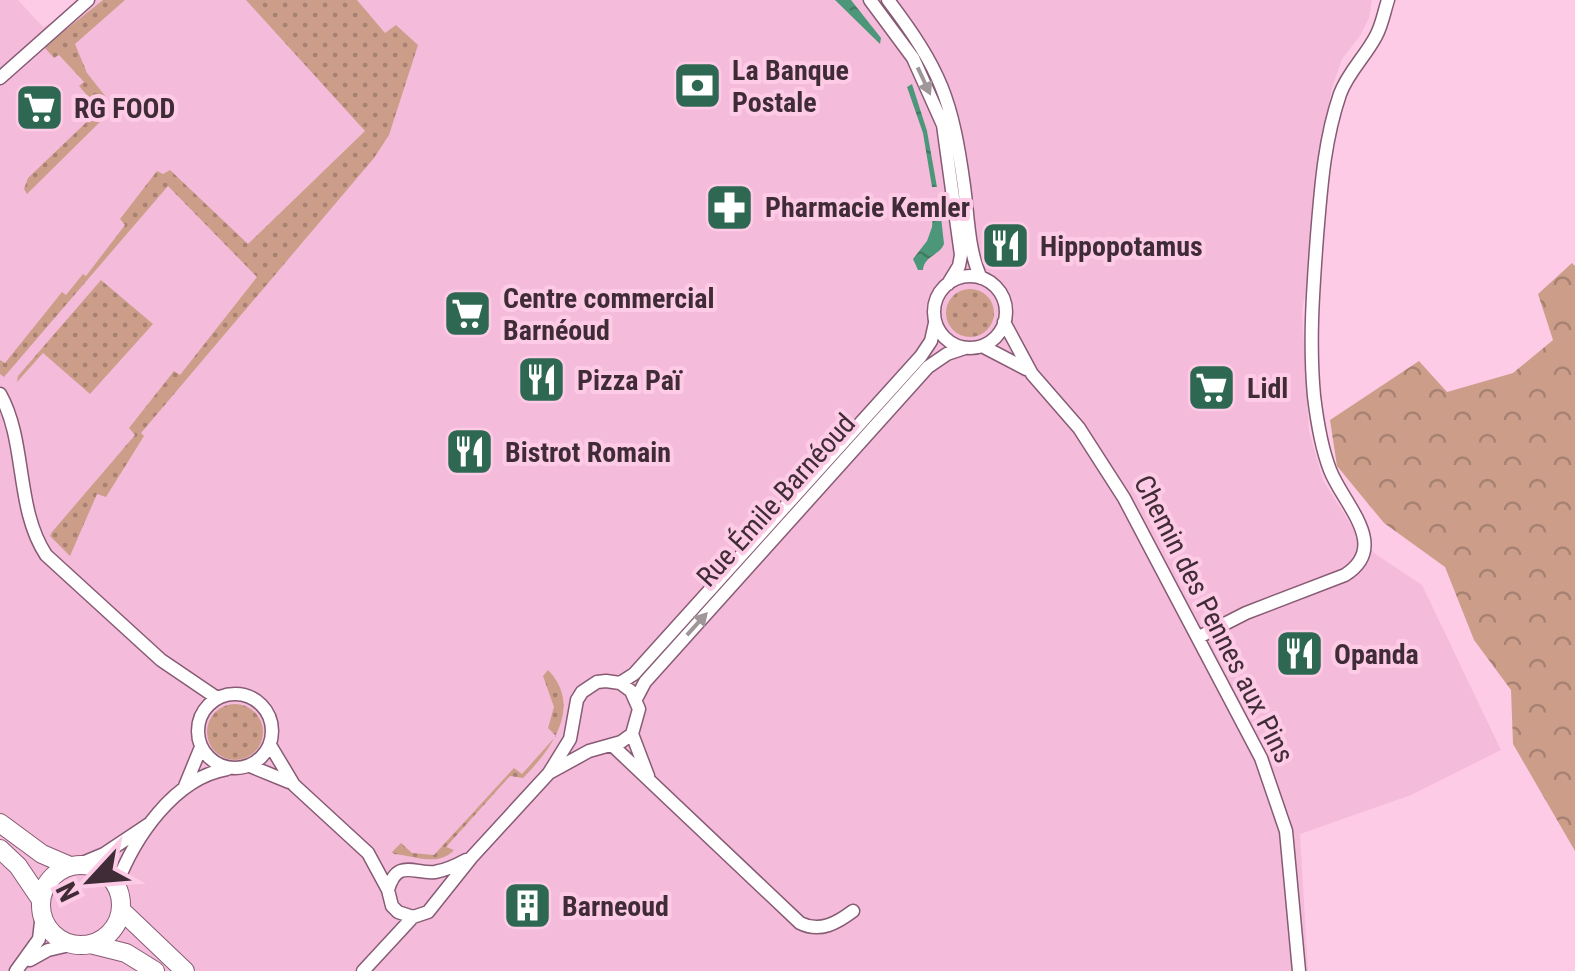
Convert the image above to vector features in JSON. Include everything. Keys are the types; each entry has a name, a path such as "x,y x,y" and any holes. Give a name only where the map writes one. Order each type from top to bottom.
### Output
{"main road":[{"path":"3,823 42,854 102,870 116,886 121,910 114,928 81,944"},
{"path":"0,849 18,866 57,937 126,954 156,971"},
{"path":"41,907 54,875 75,865"},
{"path":"121,910 185,971"}],"street":[{"path":"0,78 88,0"},
{"path":"870,0 913,58 943,125 961,255 959,266 936,299 935,323 946,340 965,348 982,346 1000,332 1004,322 1002,298 994,286 970,276 948,284"},
{"path":"888,0 922,46 947,95 958,140 973,254 982,278"},
{"path":"1199,637 1246,612 1345,575 1358,566 1366,549 1363,530 1326,459 1314,394 1310,316 1319,188 1327,142 1346,78 1374,39 1388,0"},
{"name":"Chemin des Pennes aux Pins","path":"1004,322 1032,374 1062,406 1110,474 1260,758 1280,811 1290,856 1299,971"},
{"name":"Rue Émile Barnéoud","path":"434,906 471,858 549,774 570,740 577,700 589,686 606,681 620,683 634,674 921,356 931,341 935,323"},
{"name":"Chemin des Pennes aux Pins","path":"982,346 1032,374"},
{"name":"Rue Émile Barnéoud","path":"549,774 632,734 638,719 636,700 646,682 928,366 965,348"},
{"path":"0,394 11,421 39,544 46,554 176,672 217,698"},
{"path":"176,672 203,712"},
{"path":"620,683 636,700"},
{"path":"229,768 208,757 201,746 198,723 217,698 237,694 257,700 272,722 266,754 250,766"},
{"path":"575,721 585,737 608,745 648,779 800,923 823,928 854,911"},
{"path":"632,734 648,779"},
{"path":"270,745 294,785 368,853 404,870 425,872 453,867 471,858"},
{"path":"116,886 126,862 184,787 201,746"},
{"path":"184,787 212,771 250,766 294,785"},
{"path":"75,865 104,854 155,820"},
{"path":"368,853 398,912 422,916 434,906 437,890 425,872"},
{"path":"388,890 394,877 404,870"},
{"path":"16,971 39,939 41,907"},
{"path":"363,971 414,917"},
{"path":"16,971 42,952 81,944"}],"shaded area":[{"path":"0,0 18,0 43,27 96,0 1372,0 1369,18 1342,59 1332,88 1316,167 1308,281 1302,310 1309,431 1323,480 1350,523 1374,553 1422,585 1501,750 1411,795 1300,834 1308,971 0,971"}],"green space":[{"path":"103,0 125,0 75,44 87,73 106,97 108,114 27,194 24,189 28,178 95,114 93,102 79,86 84,82 59,55 54,58 44,47"},
{"path":"246,0 357,0 385,33 396,25 418,45 389,135 374,158 141,433 144,436 106,497 97,494 70,556 50,536 52,532 135,435 129,428 174,371 180,375 257,277 168,186 4,377 0,374 0,360 5,363 62,292 66,295 83,274 86,276 125,225 120,219 157,171 163,174 170,170 248,244 365,131"},
{"path":"1572,263 1575,851 1513,744 1511,690 1474,640 1445,567 1384,523 1337,466 1330,420 1419,361 1447,392 1513,373 1553,340 1538,294"},
{"path":"101,280 153,324 90,394 43,353 17,382 18,376"},
{"path":"970,289 987,296 994,313 987,330 970,337 953,330 946,313 953,296"},
{"path":"548,670 563,698 560,727 555,735 548,728 554,707 543,676"},
{"path":"235,704 255,712 263,732 255,752 235,760 215,752 207,732 215,712"},
{"path":"554,738 523,778 510,776 446,847 454,850 448,855 426,859 392,852 401,843 412,853 434,855 514,768 522,774"}],"water":[{"path":"835,0 851,0 881,38 880,44"},
{"path":"912,84 927,131 937,187 932,187 923,133 907,87"},
{"path":"939,199 944,244 923,270 918,270 913,259 927,241 934,200"}],"place":[{"name":"La Banque Postale","path":"697,86"},
{"name":"RG FOOD","path":"39,108"},
{"name":"Pharmacie Kemler","path":"730,207"},
{"name":"Hippopotamus","path":"1005,246"},
{"name":"Centre commercial Barnéoud","path":"468,314"},
{"name":"Pizza Paï","path":"542,380"},
{"name":"Lidl","path":"1212,388"},
{"name":"Bistrot Romain","path":"470,452"},
{"name":"Opanda","path":"1299,654"},
{"name":"Barneoud","path":"527,906"}]}
